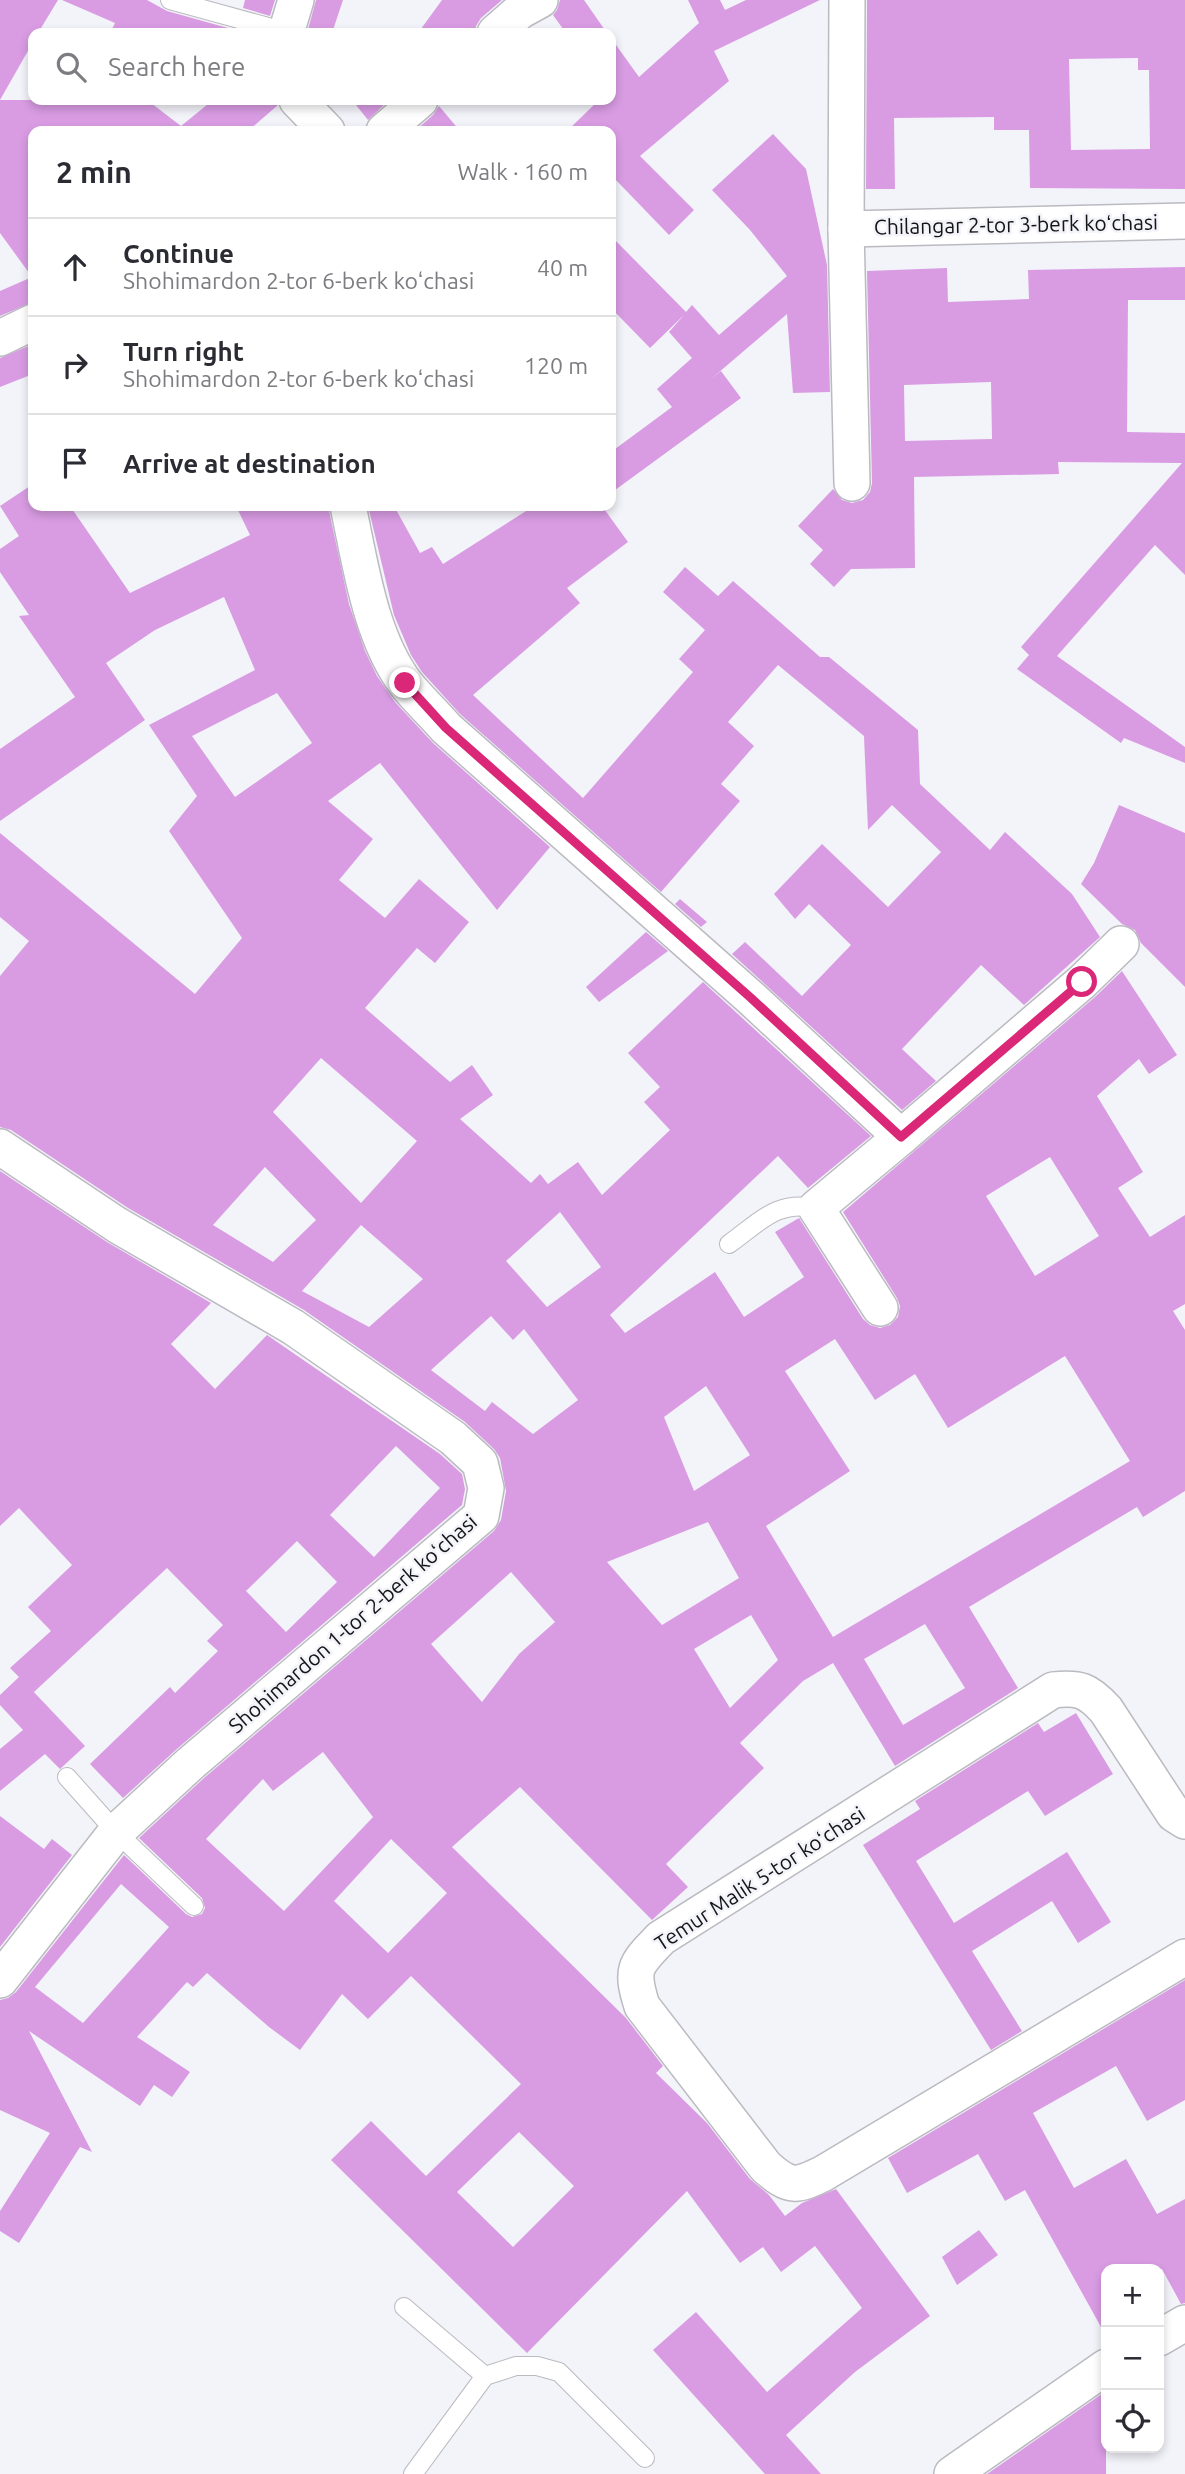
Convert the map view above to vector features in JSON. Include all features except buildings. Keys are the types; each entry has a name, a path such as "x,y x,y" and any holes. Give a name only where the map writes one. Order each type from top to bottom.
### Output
{"street":[{"path":"501,28 520,11 540,0"},
{"path":"847,0 846,229 852,483"},
{"path":"302,105 322,126"},
{"path":"390,126 414,105"},
{"name":"Chilangar 2-tor 3-berk koʻchasi","path":"846,229 1185,221"},
{"path":"0,338 28,324"},
{"path":"349,511 370,607 385,645 405,683 446,728 751,998 901,1137"},
{"path":"880,1308 816,1208 1082,982 1121,944"},
{"name":"Shohimardon 1-tor 2-berk koʻchasi","path":"0,1147 117,1225 293,1327 453,1438 480,1463 486,1488 481,1516 191,1763 116,1832 0,1980"},
{"name":"Temur Malik 5-tor koʻchasi","path":"1185,1821 1174,1814 1106,1710 1093,1695 1073,1688 1053,1690 662,1938 638,1962 635,1983 642,2006 766,2167 783,2182 799,2185 824,2173 1185,1957"},
{"path":"1164,2335 1185,2323"},
{"path":"952,2474 1101,2370"}],"lane":[{"path":"170,0 289,22"},
{"path":"730,1244 775,1211 798,1204 816,1208"},
{"path":"67,1776 116,1832 194,1906"},
{"path":"404,2307 485,2376"},
{"path":"413,2474 485,2376 516,2366 537,2366 559,2371 645,2458"}],"route":[{"path":"405,683 446,728 751,998 901,1137 1082,982"}]}
